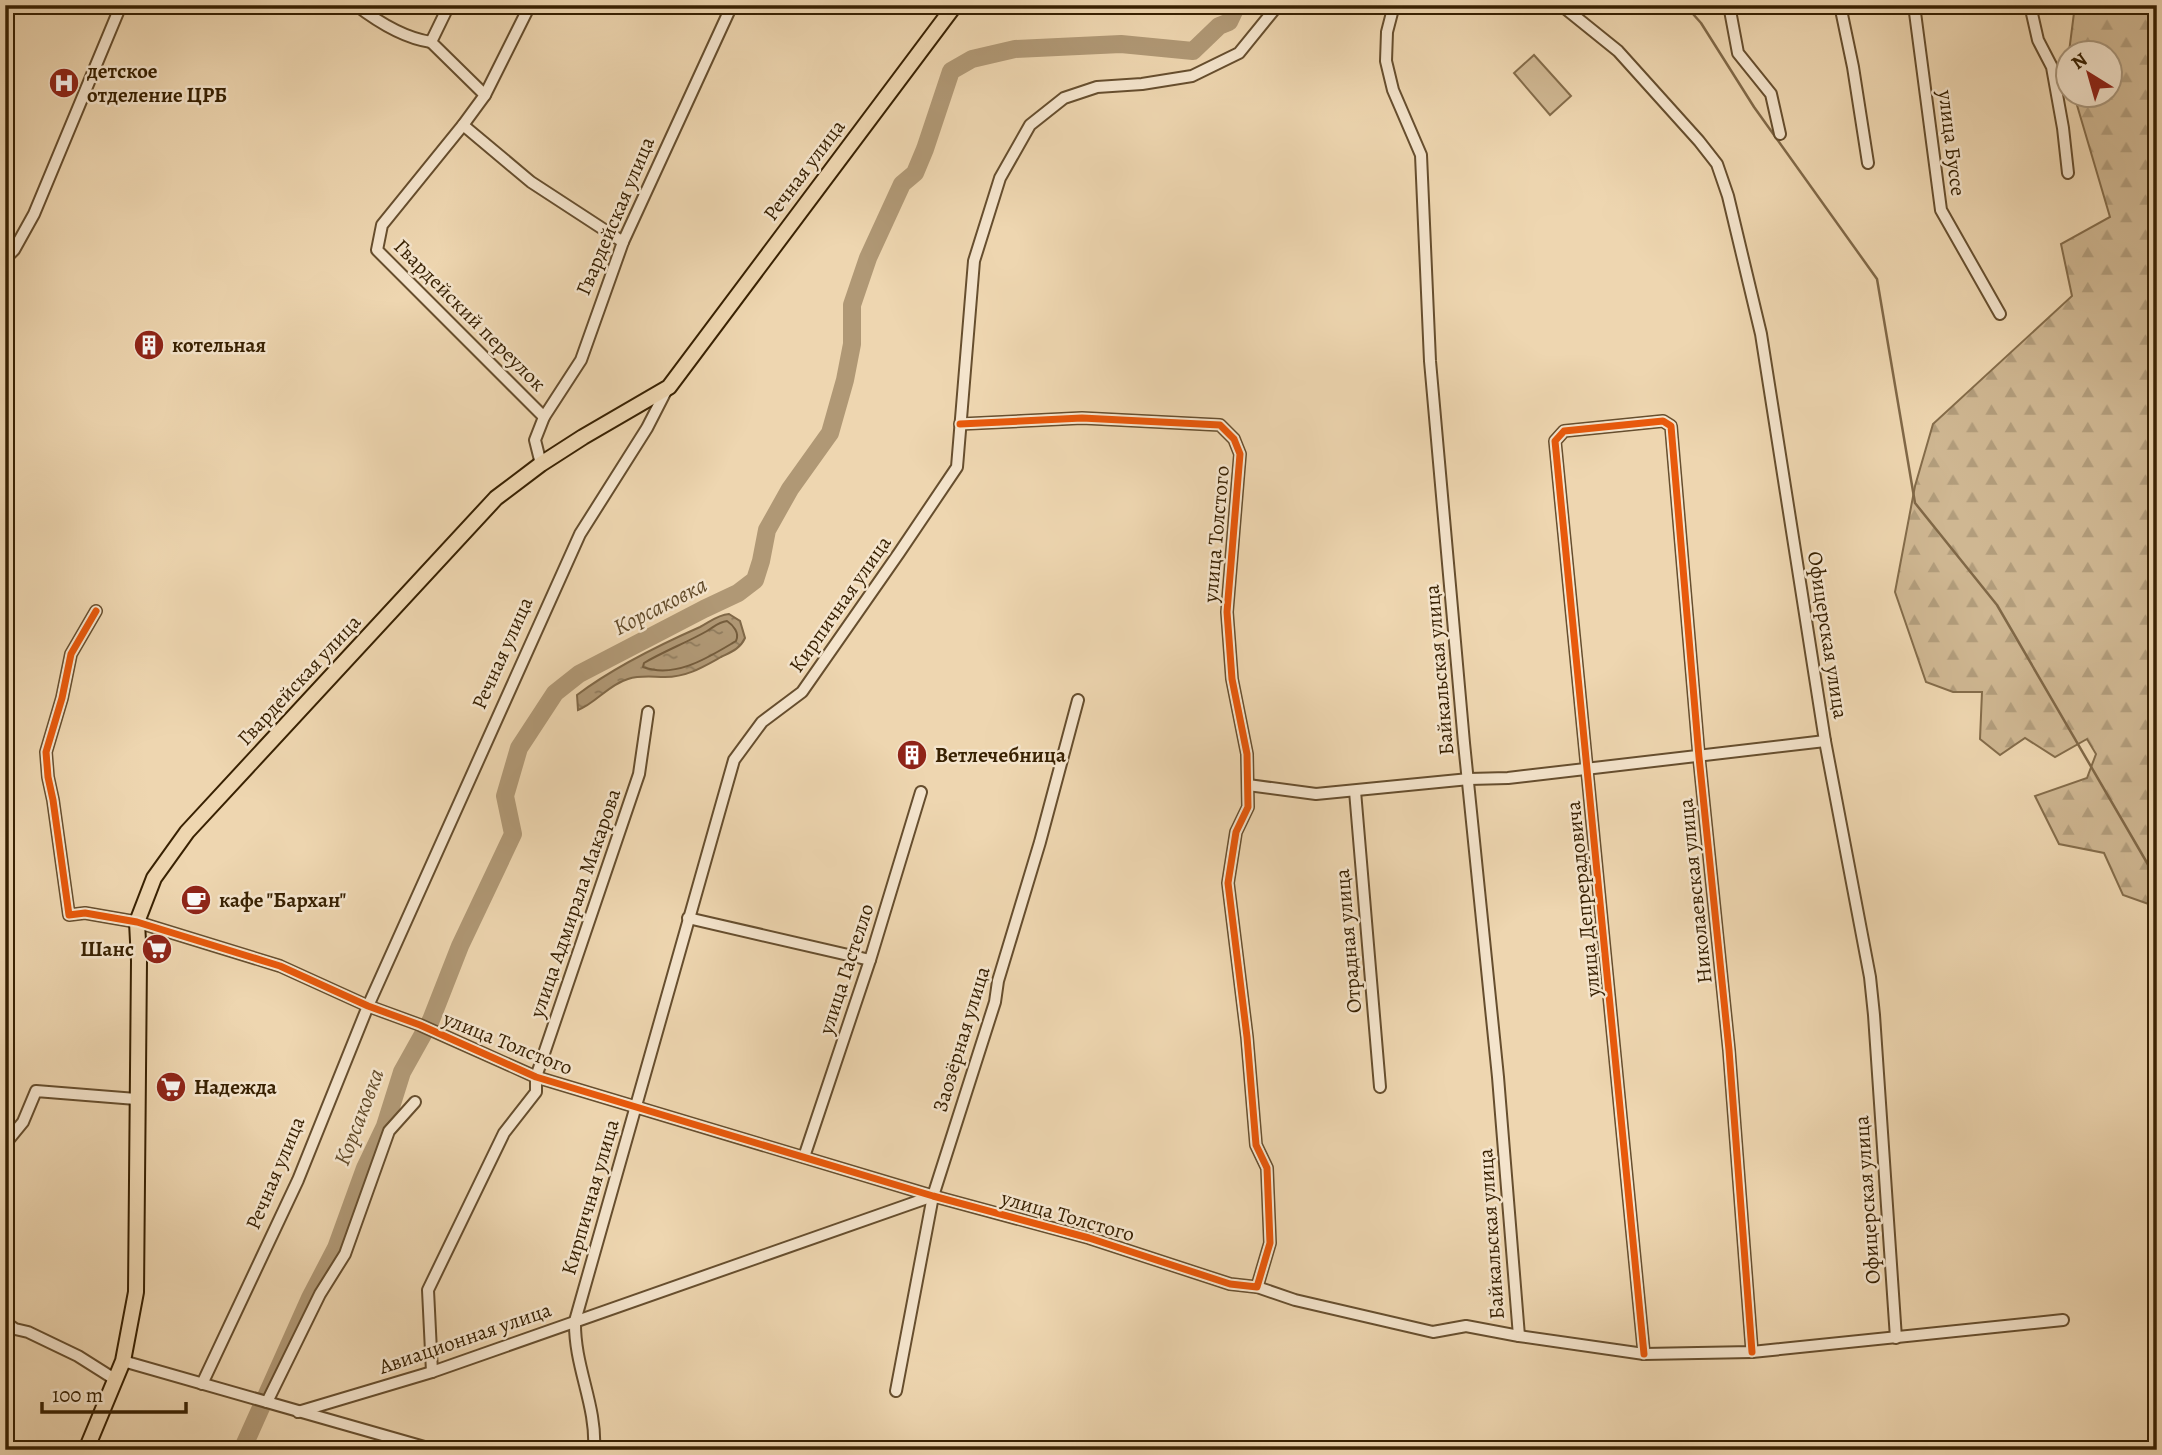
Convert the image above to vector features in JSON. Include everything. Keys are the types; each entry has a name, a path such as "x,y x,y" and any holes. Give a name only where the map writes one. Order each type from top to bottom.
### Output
{"main road":[{"name":"Речная улица","path":"668,387 955,5"},
{"path":"541,464 668,387"},
{"name":"Гвардейская улица","path":"86,1450 123,1361 136,1292 139,961 137,922 154,878 187,832 496,498 541,464"}],"street":[{"path":"5,259 14,250 34,214 121,5"},
{"path":"356,5 373,18 415,40 431,42 485,94"},
{"path":"431,42 449,5"},
{"name":"Гвардейский переулок","path":"530,5 485,94 382,225 377,250 544,417"},
{"name":"Гвардейская улица","path":"541,464 535,440 544,417 581,360 622,242 732,5"},
{"name":"Кирпичная улица","path":"594,1450 596,1428 574,1344 575,1321 734,760 762,722 802,692 957,467 974,261 1000,178 1031,125 1064,97 1097,87 1142,84 1192,76 1239,53 1278,5"},
{"name":"Байкальская улица","path":"1394,5 1388,32 1386,61 1393,90 1421,155 1430,361 1464,743 1498,1077 1518,1336"},
{"name":"Офицерская улица","path":"1562,5 1618,51 1699,141 1717,164 1728,196 1760,334 1825,741 1870,977 1896,1338"},
{"path":"1729,5 1738,53 1771,94 1780,134"},
{"path":"1840,5 1853,66 1868,163"},
{"name":"улица Буссе","path":"1914,5 1941,210 2000,314"},
{"path":"2030,5 2038,40 2052,67 2068,173"},
{"path":"463,125 531,182 622,242"},
{"name":"Речная улица","path":"202,1384 298,1180 368,1006 580,534 647,428 668,387"},
{"name":"улица Толстого","path":"96,611 71,654 60,708 46,752 69,910 137,922 280,966 536,1077 933,1196 1089,1238 1230,1284 1257,1287 1270,1243 1267,1168 1256,1145 1247,1037 1228,883 1236,832 1248,807 1247,754 1232,679 1227,612 1240,454 1234,439 1220,425 1082,418 960,424"},
{"name":"улица Депрерадовича","path":"1644,1354 1555,441 1564,431 1662,421 1671,426"},
{"name":"Николаевская улица","path":"1671,426 1699,757 1729,1050 1752,1352"},
{"name":"Заозёрная улица","path":"896,1391 933,1196 995,1002 1078,700"},
{"name":"улица Адмирала Макарова","path":"432,1372 428,1290 505,1133 536,1092 536,1077 639,774 648,712"},
{"path":"1248,785 1316,794 1469,779 1508,778 1825,741"},
{"name":"Отрадная улица","path":"1355,791 1380,1087"},
{"name":"улица Гастелло","path":"804,1157 870,961 921,792"},
{"path":"688,918 870,961"},
{"path":"5,1144 23,1122 36,1091 136,1099"},
{"path":"264,1400 320,1294 345,1254 389,1131 415,1102"},
{"name":"Авиационная улица","path":"298,1412 432,1372 933,1196"},
{"path":"5,1260 8,1290 5,1300"},
{"path":"1257,1287 1295,1300 1433,1332 1466,1326 1644,1354 1752,1352 2063,1320"},
{"path":"5,1322 15,1329 28,1332 78,1356 116,1380"},
{"path":"123,1361 435,1450"}],"green space":[{"path":"2075,5 2157,5 2157,907 2123,895 2104,853 2059,844 2035,796 2087,778 2096,754 2087,739 2055,757 2025,738 2000,755 1980,739 1982,692 1953,692 1926,682 1895,592 1915,486 1933,424 2072,296 2061,244 2110,217 2078,108 2124,108 2124,38 2071,38"},
{"path":"1534,55 1571,96 1550,115 1514,73"}],"water":[{"path":"729,614 740,621 745,638 735,650 688,673 628,679 614,685 578,710 577,695 606,675 652,649 717,617"}],"waterway":[{"name":"Корсаковка","path":"242,1450 310,1298 336,1248 365,1168 385,1126 402,1072 431,1020 460,946 513,834 505,796 519,748 555,693 579,674 738,593 755,580 767,530 790,489 830,433 852,344 852,305 868,258 902,184 915,173 951,71 972,59 1015,49 1121,44 1193,51 1219,26 1229,22 1237,5"},
{"path":"1685,5 1701,23 1754,107 1877,279 1915,503 1997,605 2157,880"}],"cycle path":[{"path":"96,611 71,654 62,698 46,752 69,915 85,913 137,922 280,966 536,1077 933,1196 1089,1238 1230,1284 1257,1287 1270,1243 1267,1168 1256,1145 1247,1037 1228,883 1236,832 1248,807 1247,754 1232,679 1227,612 1240,454 1234,439 1220,425 1082,418 960,424"},
{"path":"1644,1354 1555,441 1564,431 1663,421 1671,426 1699,757 1729,1050 1752,1352"}],"place":[{"name":"детское отделение ЦРБ","path":"64,83"},
{"name":"котельная","path":"149,345"},
{"name":"Ветлечебница","path":"912,755"},
{"name":"кафе \"Бархан\"","path":"196,900"},
{"name":"Шанс","path":"157,949"},
{"name":"Надежда","path":"171,1087"}]}
